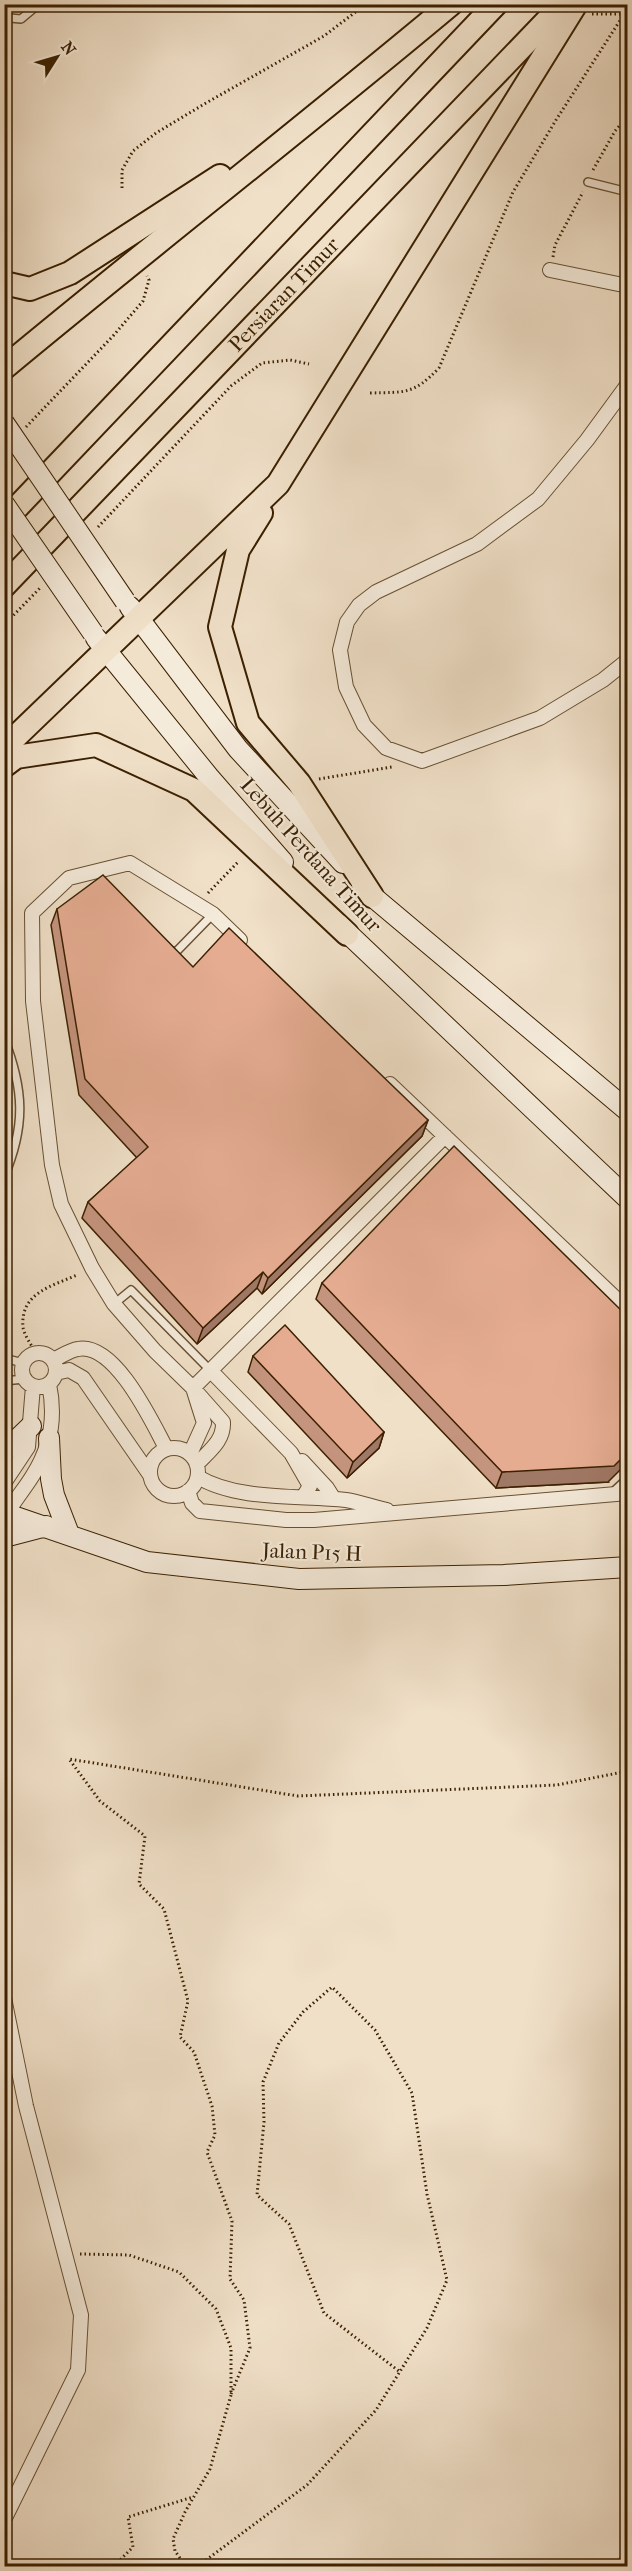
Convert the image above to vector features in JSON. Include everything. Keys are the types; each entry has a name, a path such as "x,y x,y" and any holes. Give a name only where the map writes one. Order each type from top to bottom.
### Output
{"main road":[{"path":"4,368 149,248 337,100 451,4"},
{"path":"4,521 496,4"},
{"path":"372,896 299,783 248,723 220,627 238,550 569,8"},
{"name":"Persiaran Timur","path":"4,586 569,8"},
{"path":"4,283 30,288 70,273 337,100"},
{"name":"Lebuh Perdana Timur","path":"12,428 125,601 238,749 372,896 627,1111"},
{"path":"4,748 278,484"},
{"name":"Lebuh Perdana Timur","path":"4,504 106,652 209,777 347,934 627,1199"},
{"path":"4,766 16,757 96,745 194,790 347,934"},
{"path":"4,1452 31,1426"},
{"path":"50,1438 51,1479 54,1495 69,1534"},
{"name":"Jalan P15 H","path":"5,1515 46,1526 147,1562 299,1579 504,1575 627,1567"},
{"path":"4,1537 46,1526"},
{"path":"604,1567 627,1562"}],"street":[{"path":"550,270 627,286"},
{"path":"627,384 587,440 538,499 477,544 376,592 359,604 347,622 340,650 346,687 364,725 386,748 422,761 540,718 603,680 627,660"},
{"path":"195,1465 217,1444 224,1433 224,1422 155,1352 114,1304 92,1268 61,1203 52,1165 46,1097 33,1001 32,913 69,878 97,876 130,863 213,914 251,951"},
{"path":"378,1072 627,1310"},
{"path":"193,1388 445,1136"},
{"path":"28,1383 38,1388 79,1348 100,1353 126,1379 166,1448"},
{"path":"4,1484 28,1447 31,1426 28,1383 22,1369 23,1363 36,1353 45,1354 52,1373 53,1403 50,1438 35,1473 5,1515"},
{"path":"52,1373 69,1370 83,1378 150,1474 152,1482 164,1494 172,1496 188,1491"},
{"path":"210,1370 291,1453 308,1465 334,1499"},
{"path":"193,1388 204,1423 188,1491 192,1503 200,1511 286,1520 354,1518 394,1512 524,1503 620,1492"},
{"path":"150,1474 153,1459 166,1448 175,1447 195,1465 207,1483 235,1490 347,1500 394,1512"},
{"path":"291,1453 310,1486 303,1497"},
{"path":"4,1998 26,2106 81,2315 78,2370 4,2520"},
{"path":"623,2566 627,2559"}],"lane":[{"path":"4,10 10,18 21,19 39,4"},
{"path":"588,182 627,192"},
{"path":"167,945 175,953 213,914"},
{"path":"4,1038 15,1065 21,1114 16,1150 4,1177"},
{"path":"114,1304 131,1290 210,1370"},
{"path":"4,1358 23,1363"},
{"path":"4,1381 28,1383"},
{"path":"620,1492 627,1478"}],"path":[{"path":"122,188 122,170 133,151 196,109 324,36 366,4"},
{"path":"569,8 623,14"},
{"path":"370,393 404,392 423,385 439,368 513,192 627,9"},
{"path":"12,428 113,336 142,301 149,280 144,269"},
{"path":"93,531 231,386 262,363 290,360 309,364"},
{"path":"4,625 45,583"},
{"path":"299,783 422,761"},
{"path":"206,895 254,845"},
{"path":"36,1353 23,1328 26,1307 33,1295 92,1268"},
{"path":"400,2372 324,2313 289,2224 257,2195 264,2122 263,2082 279,2043 303,2012 332,1987 375,2030 412,2093 427,2194 447,2280 427,2328 400,2372 376,2410 307,2485 198,2566 182,2561 175,2551 173,2539 210,2469 231,2396 250,2348 244,2300 230,2279 232,2221 207,2152 215,2135 212,2106 194,2052 180,2037 188,2001 164,1909 139,1884 145,1836 100,1801 69,1760 298,1796 557,1785 627,1771"},
{"path":"66,2254 129,2255 179,2272 216,2309 231,2348 231,2396"},
{"path":"114,2566 133,2547 128,2517 194,2497"}],"building":[{"path":"103,875 193,967 229,928 428,1120 268,1278 263,1272 203,1328 88,1202 148,1147 85,1079 57,909"},
{"path":"454,1146 627,1316 627,1453 614,1466 502,1472 322,1283"},
{"path":"285,1325 384,1432 353,1462 253,1356"}]}
